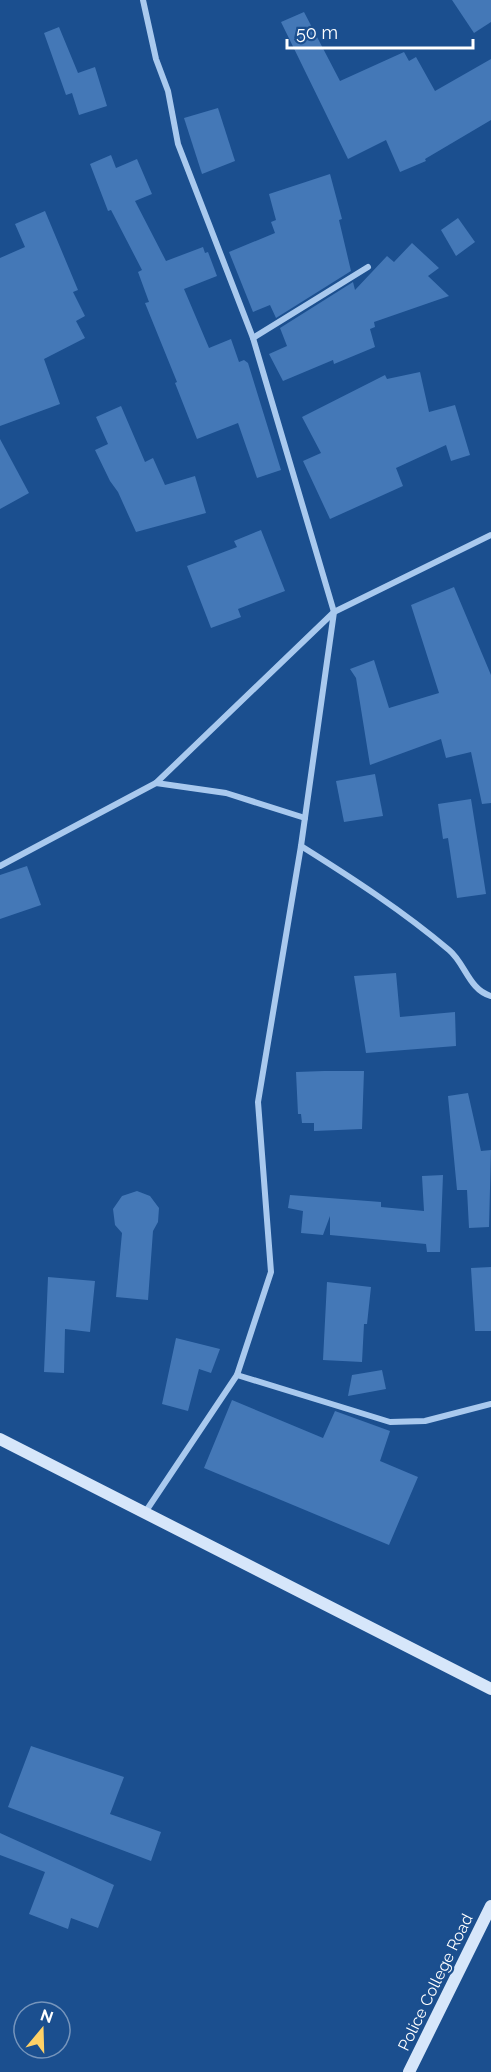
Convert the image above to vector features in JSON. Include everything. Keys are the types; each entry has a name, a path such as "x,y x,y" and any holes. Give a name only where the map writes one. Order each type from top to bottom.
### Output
{"street":[{"path":"143,0 156,59 168,91 178,144 253,338 334,612 301,846 258,1102 271,1272 237,1375 144,1514"},
{"path":"253,338 368,267"},
{"path":"0,866 156,783 334,612 491,535"},
{"path":"156,783 226,793 305,818"},
{"path":"301,846 359,883 438,940 457,957 470,980 484,994 491,996"},
{"path":"237,1375 390,1422 409,1423 491,1404"},
{"path":"0,1439 491,1689"},
{"name":"Police College Road","path":"409,2072 491,1906"}],"building":[{"path":"452,0 491,0 491,22 474,33"},
{"path":"304,12 340,81 404,52 409,61 416,57 435,91 491,59 491,120 425,159 426,161 400,172 386,140 348,159 281,22"},
{"path":"59,27 78,73 95,67 107,106 79,115 72,93 66,95 44,33"},
{"path":"218,108 235,161 202,174 184,118"},
{"path":"111,155 116,168 137,159 152,194 135,201 166,261 203,247 205,253 208,252 217,276 184,289 209,348 231,339 239,362 244,360 248,363 281,470 257,478 238,423 197,439 145,303 149,302 138,272 142,270 111,210 108,211 90,164"},
{"path":"330,174 342,219 339,220 351,271 276,318 270,305 253,312 229,252 275,233 271,222 276,220 269,194"},
{"path":"45,211 78,290 73,292 85,316 76,321 85,338 44,359 60,404 0,426 0,258 25,247 15,224"},
{"path":"458,218 475,242 456,256 441,230"},
{"path":"412,243 439,268 428,276 449,296 374,322 375,327 370,329 375,347 334,364 333,360 283,381 269,354 287,346 280,328 353,282 355,290 387,256 394,262"},
{"path":"420,372 429,412 455,405 470,455 451,461 446,445 396,468 403,486 330,519 303,461 321,453 302,417 385,375 387,379"},
{"path":"121,406 145,462 153,458 165,485 195,476 206,513 136,532 95,450 108,444 96,417"},
{"path":"0,439 29,493 0,509"},
{"path":"261,530 285,591 238,609 241,617 211,628 187,566 237,547 234,541"},
{"path":"454,587 491,675 491,803 482,804 471,752 446,758 441,739 370,765 356,678 350,669 374,660 389,708 439,693 411,605"},
{"path":"375,774 383,816 344,822 336,781"},
{"path":"471,799 486,894 457,898 448,838 443,839 438,804"},
{"path":"27,866 41,905 0,919 0,875"},
{"path":"396,973 400,1017 455,1012 456,1046 366,1053 354,976"},
{"path":"364,1071 362,1129 314,1131 314,1123 302,1123 301,1114 298,1114 296,1072"},
{"path":"468,1093 481,1151 491,1150 489,1227 469,1228 467,1190 457,1190 448,1096"},
{"path":"443,1175 440,1252 427,1252 426,1244 330,1235 330,1216 323,1235 301,1233 303,1211 288,1208 290,1195 381,1202 381,1207 424,1211 422,1176"},
{"path":"137,1191 150,1196 159,1208 158,1222 153,1231 148,1300 116,1297 122,1233 115,1225 113,1209 122,1196"},
{"path":"491,1267 491,1331 475,1331 471,1268"},
{"path":"48,1277 95,1281 90,1332 65,1329 64,1373 44,1372"},
{"path":"327,1282 371,1287 367,1324 364,1324 362,1362 323,1360"},
{"path":"176,1338 220,1349 211,1373 199,1369 188,1411 162,1404"},
{"path":"382,1370 386,1389 348,1396 352,1375"},
{"path":"232,1400 323,1438 335,1411 390,1431 380,1461 418,1477 389,1545 204,1468"},
{"path":"31,1746 124,1777 110,1814 161,1832 151,1861 8,1807"},
{"path":"0,1833 114,1885 98,1928 71,1918 68,1929 29,1914 45,1872 0,1855"}]}
